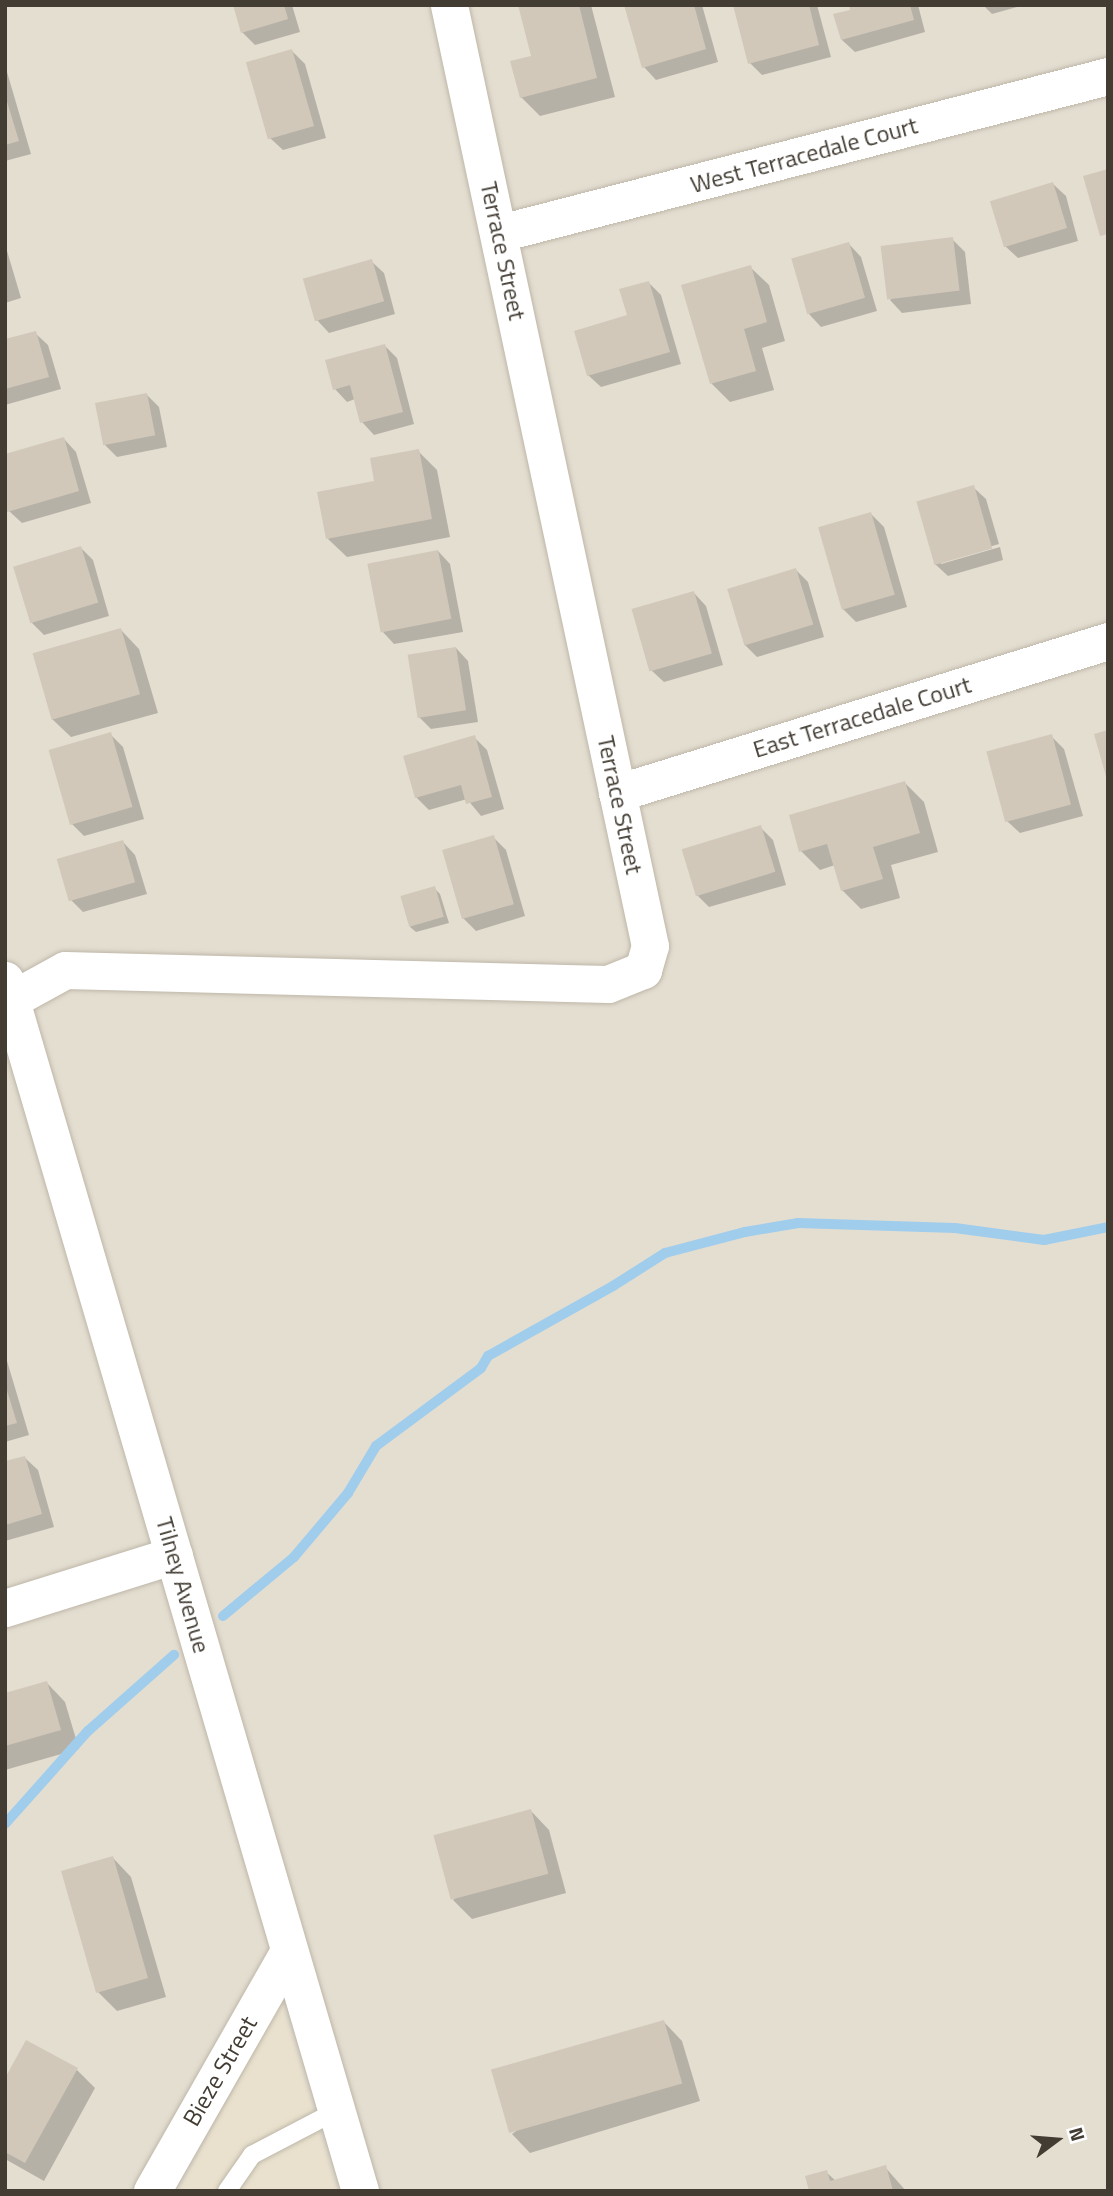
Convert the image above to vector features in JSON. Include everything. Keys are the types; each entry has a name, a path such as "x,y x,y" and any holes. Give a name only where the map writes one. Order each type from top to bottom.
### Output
{"street":[{"name":"Terrace Street","path":"7,995 65,970 608,984 643,970 650,946 500,233 449,5"},
{"name":"West Terracedale Court","path":"500,233 1108,76"},
{"name":"East Terracedale Court","path":"617,793 1108,641"},
{"name":"Tilney Avenue","path":"7,995 360,2191"},
{"path":"5,1608 174,1555"},
{"name":"Bieze Street","path":"152,2191 289,1951"}],"lane":[{"path":"231,2188 252,2155 336,2111"}],"shaded area":[{"path":"5,5 1108,5 1108,2191 5,2191"},
{"path":"281,2002 336,2191 179,2191"}],"building":[{"path":"233,5 284,5 288,19 241,33"},
{"path":"518,5 579,5 597,78 520,98 510,61 531,56"},
{"path":"624,5 694,5 706,49 642,68"},
{"path":"733,5 809,5 819,45 748,64"},
{"path":"849,5 910,5 914,20 841,40 833,14 850,10"},
{"path":"292,49 314,126 268,139 246,62"},
{"path":"5,95 19,141 5,145"},
{"path":"1108,169 1108,234 1100,236 1083,176"},
{"path":"1053,182 1067,228 1004,247 990,201"},
{"path":"953,237 960,291 887,299 881,246"},
{"path":"849,242 865,298 807,314 791,259"},
{"path":"372,259 384,301 315,321 303,279"},
{"path":"751,265 767,322 744,329 756,371 710,384 681,285"},
{"path":"649,281 670,352 587,376 574,331 627,315 619,289"},
{"path":"36,331 49,377 5,389 5,339"},
{"path":"385,344 403,412 360,423 350,385 333,390 325,360"},
{"path":"147,393 155,435 103,445 95,403"},
{"path":"64,437 79,491 7,512 5,454"},
{"path":"419,449 432,519 326,539 317,492 374,481 370,458"},
{"path":"974,485 992,548 935,565 916,502"},
{"path":"871,512 895,595 842,610 818,527"},
{"path":"81,546 98,602 30,623 13,567"},
{"path":"438,550 451,619 381,632 367,564"},
{"path":"796,568 813,624 744,645 727,589"},
{"path":"694,591 712,653 649,671 632,609"},
{"path":"121,628 140,694 52,720 33,653"},
{"path":"456,647 466,710 418,718 408,655"},
{"path":"1108,730 1108,780 1107,780 1094,734"},
{"path":"111,732 132,807 70,825 49,750"},
{"path":"1052,734 1071,805 1005,822 986,752"},
{"path":"475,735 492,797 466,804 461,785 415,798 403,756"},
{"path":"905,781 920,833 873,847 883,879 841,891 827,844 799,852 789,815"},
{"path":"761,825 775,872 696,896 682,849"},
{"path":"494,835 514,904 462,919 442,850"},
{"path":"123,840 135,882 69,901 57,859"},
{"path":"435,886 444,917 409,927 400,896"},
{"path":"5,1384 17,1423 5,1426"},
{"path":"25,1456 42,1514 5,1525 5,1461"},
{"path":"47,1681 61,1730 5,1746 5,1693"},
{"path":"531,1809 548,1874 451,1900 433,1835"},
{"path":"113,1856 148,1978 96,1993 61,1871"},
{"path":"664,2020 682,2083 509,2133 491,2070"},
{"path":"26,2040 78,2068 25,2163 5,2152 5,2078"},
{"path":"886,2165 893,2191 809,2191 805,2176 827,2170 830,2181"}],"waterway":[{"path":"223,1616 294,1557 348,1493 376,1446 481,1368 488,1356 613,1286 665,1253 745,1232 798,1223 955,1228 1044,1240 1108,1227"},
{"path":"5,1824 88,1731 174,1655"}]}
